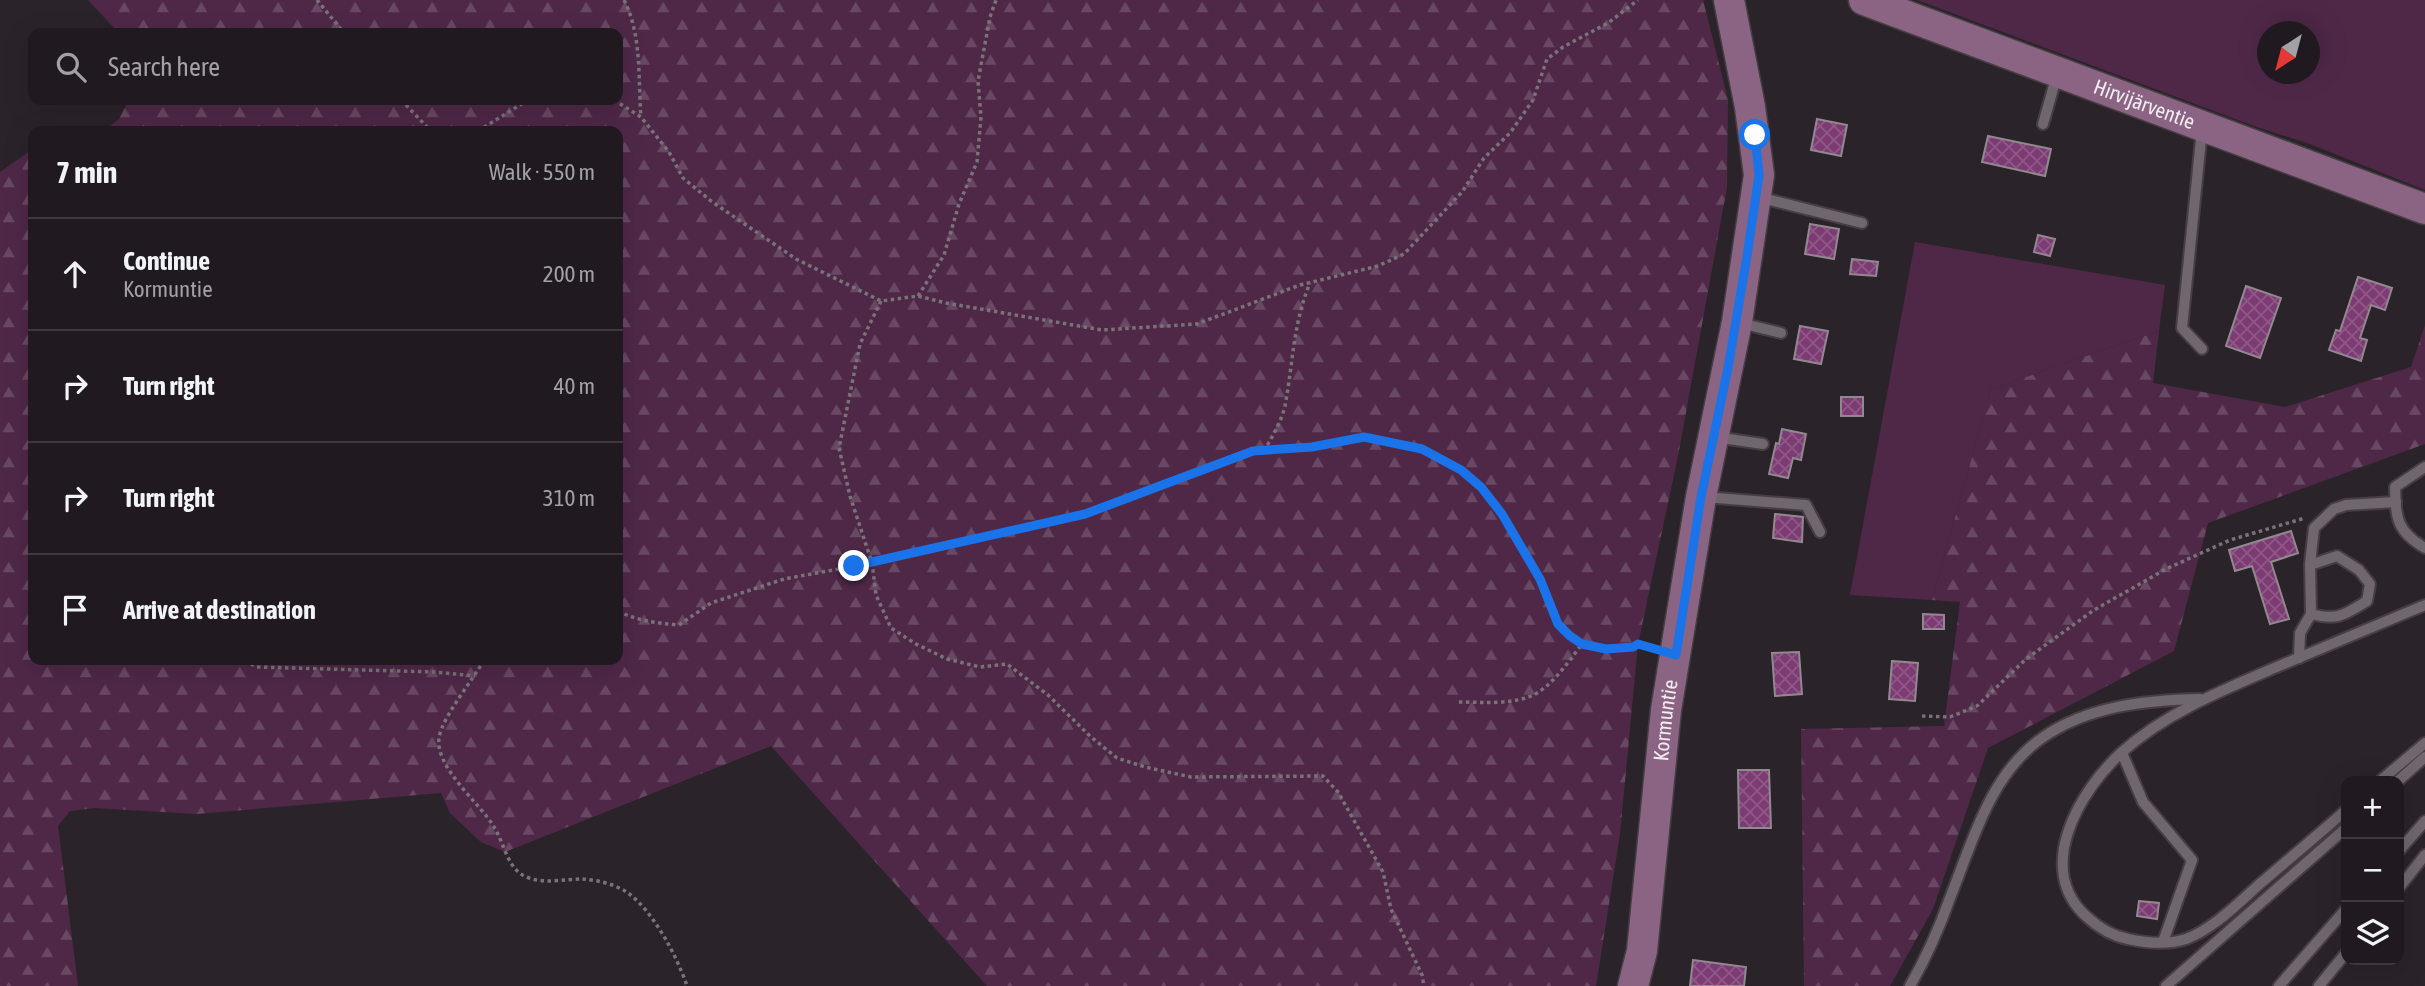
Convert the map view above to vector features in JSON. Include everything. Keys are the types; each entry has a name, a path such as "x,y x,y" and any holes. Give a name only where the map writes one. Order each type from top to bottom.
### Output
{"street":[{"name":"Kormuntie","path":"1633,986 1642,951 1666,710 1701,497 1737,322 1759,175 1755,135 1729,0"},
{"name":"Hirvijärventie","path":"1864,0 2425,209"}],"lane":[{"path":"2043,124 2058,72"},
{"path":"2202,126 2182,328 2202,349"},
{"path":"1756,197 1862,223"},
{"path":"1737,322 1781,333"},
{"path":"1715,437 1763,444"},
{"path":"2425,467 2395,487 2396,516 2409,539 2425,548"},
{"path":"1701,497 1806,505 1821,532"},
{"path":"2300,658 2300,633 2311,614 2310,565 2314,528 2334,509 2346,505 2396,502"},
{"path":"2310,565 2337,556 2359,570 2370,584 2367,601 2348,612 2329,618 2311,614"},
{"path":"2341,814 2232,908 2205,929 2185,939 2140,941 2119,937 2100,928 2080,911 2070,894 2062,868 2070,825 2085,794 2122,753 2143,736 2203,698 2425,605"},
{"path":"1910,986 1937,933 1977,827 1998,786 2016,762 2040,739 2067,723 2113,708 2161,699 2203,698"},
{"path":"2386,776 2425,743"},
{"path":"2122,753 2143,802 2192,860 2163,942"},
{"path":"2404,776 2425,757"},
{"path":"2404,845 2425,821"},
{"path":"2166,986 2341,832"},
{"path":"2404,882 2425,855"},
{"path":"2279,986 2341,915"},
{"path":"2319,986 2341,959"}],"path":[{"path":"624,0 637,48 641,117"},
{"path":"918,296 944,255 959,204 977,162 981,117 978,80 990,17 996,0"},
{"path":"622,105 641,117 669,152 683,178 711,201 796,259 881,301 918,296 1102,330 1198,324 1310,283 1378,267 1404,254 1462,192 1484,158 1510,134 1534,100 1547,59 1563,47 1608,23 1638,0"},
{"path":"320,1 340,28"},
{"path":"406,105 426,126"},
{"path":"486,126 520,105"},
{"path":"1264,451 1284,408 1291,353 1302,303 1310,283"},
{"path":"881,301 860,344 839,448 850,496 872,563 876,596 891,628 947,659 980,667 1007,664 1048,695 1117,758 1191,777 1302,774 1323,776 1338,792 1383,872 1391,909 1422,975 1424,986"},
{"path":"623,614 648,622 678,625 711,603 784,579 872,563 1085,514 1253,451 1312,447 1364,437 1422,449 1461,470 1481,487 1502,514 1540,579 1558,624 1582,644 1606,649 1633,647 1638,644 1676,655"},
{"path":"1922,716 1950,717 1978,706 2026,659 2094,610 2166,569 2230,540 2334,509"},
{"path":"1459,702 1503,702 1533,696 1559,674 1582,644"},
{"path":"253,665 435,672 474,677"},
{"path":"481,665 447,717 439,738 441,755 456,779 494,827 514,868 531,879 584,879 608,883 626,891 641,904 674,953 687,986"}],"green space":[{"path":"88,0 1703,0 1728,100 1727,187 1678,456 1638,644 1620,834 1596,986 987,986 771,746 505,852 481,842 450,813 441,793 197,814 94,808 70,811 58,826 78,986 0,986 0,172 28,152 28,665 623,665 623,126 110,126 119,119 126,105 623,105 623,28 114,28"},
{"path":"1917,0 2425,0 2425,190 2310,144 2254,126"},
{"path":"1915,242 2165,285 2159,331 1991,389 1932,600 1850,595"},
{"path":"2425,325 2425,444 2208,523 2174,651 1988,748 1933,909 1890,986 1804,986 1801,729 1944,726 1960,602 1932,600 1991,389 2159,331 2153,383 2285,407 2411,367"}],"building":[{"path":"1817,119 1847,125 1841,156 1811,150"},
{"path":"1988,136 2051,149 2045,176 1982,162"},
{"path":"1810,224 1839,229 1834,259 1805,254"},
{"path":"2038,235 2055,239 2050,256 2034,252"},
{"path":"1852,259 1878,262 1876,276 1850,274"},
{"path":"2358,277 2392,288 2385,310 2371,305 2360,338 2367,340 2361,361 2329,350 2336,330 2340,331"},
{"path":"2246,286 2281,298 2260,358 2226,346"},
{"path":"1800,326 1828,331 1821,364 1794,359"},
{"path":"1841,397 1863,397 1863,416 1841,416"},
{"path":"1782,429 1806,434 1801,460 1793,458 1788,478 1769,474"},
{"path":"1775,514 1803,517 1802,542 1773,538"},
{"path":"2291,531 2298,553 2271,562 2289,619 2270,624 2252,566 2235,571 2229,550"},
{"path":"1923,614 1944,615 1944,629 1923,629"},
{"path":"1799,652 1802,694 1775,696 1772,653"},
{"path":"1892,661 1918,663 1915,701 1889,699"},
{"path":"1738,770 1769,770 1771,828 1739,828"},
{"path":"2139,901 2159,903 2157,919 2137,916"},
{"path":"1693,960 1746,967 1744,986 1690,986"}],"route":[{"path":"854,566 1085,514 1253,451 1312,447 1364,437 1422,449 1461,470 1481,487 1502,514 1540,579 1558,624 1570,636 1582,644 1606,649 1633,647 1638,644 1676,655 1701,497 1737,322 1759,175 1755,135"}]}
